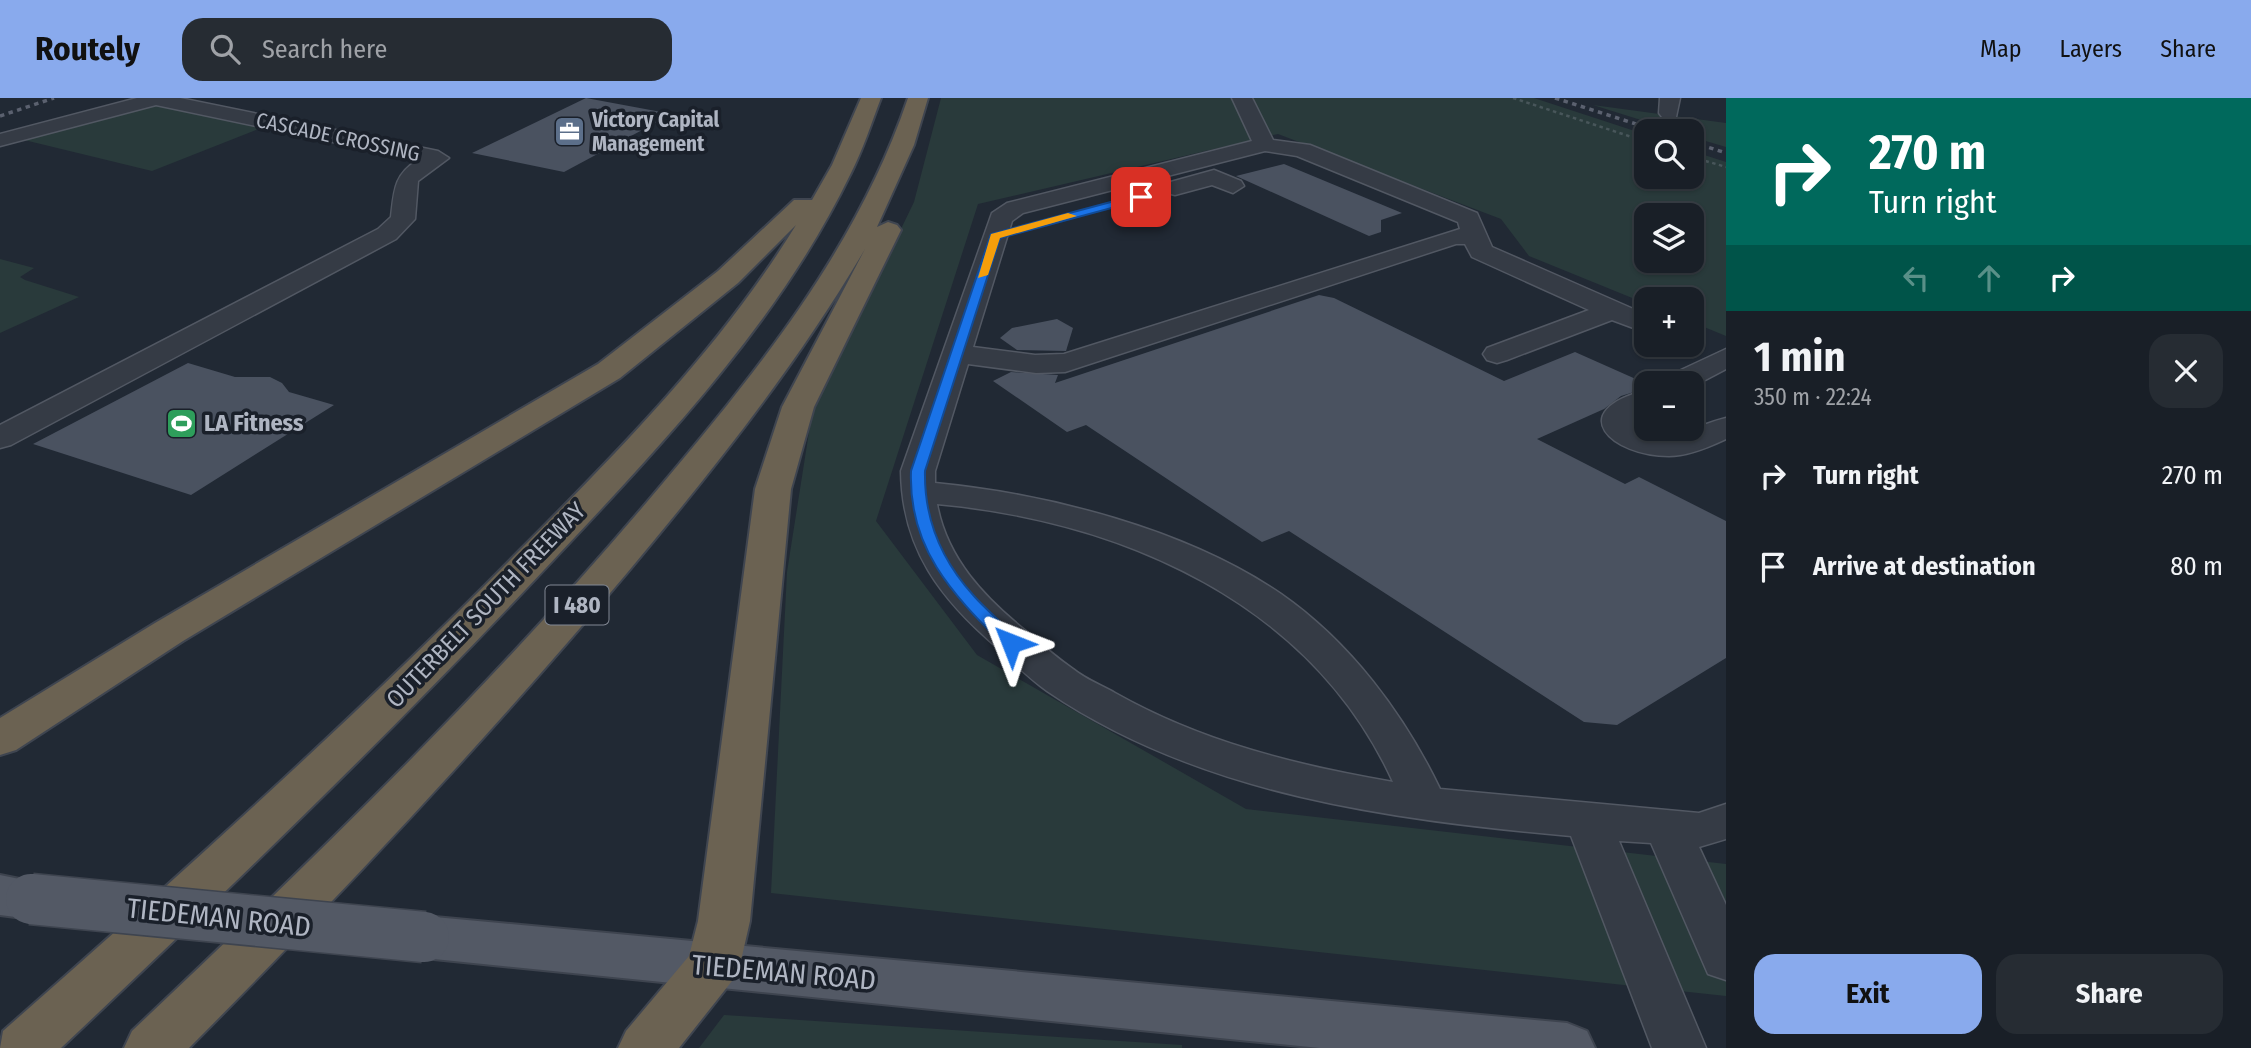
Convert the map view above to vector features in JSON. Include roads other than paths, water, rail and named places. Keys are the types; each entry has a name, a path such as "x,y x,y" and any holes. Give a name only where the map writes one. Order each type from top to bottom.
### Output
{"highway":[{"name":"OUTERBELT SOUTH FREEWAY","path":"23,1048 180,905 377,716 596,493 727,339 792,251 833,185 871,98"},
{"name":"I 480","path":"152,1048 426,769 671,498 788,346 855,241 896,160 918,98"},
{"path":"646,1048 713,965 724,921 773,489 798,407 891,223 898,195 896,160"},
{"path":"0,740 169,632 609,371 728,277 808,200 833,185"}],"main road":[{"name":"TIEDEMAN ROAD","path":"16,897 1567,1048"}],"lane":[{"path":"1242,98 1265,145"},
{"name":"CASCADE CROSSING","path":"0,141 156,99 438,158 414,172 407,180 403,219 387,234 0,438"},
{"path":"1634,319 1481,252 1468,218 1302,150 1265,145 1015,208 1001,218 918,471 918,492 929,544 966,598 1011,643 1069,687 1157,733 1251,770 1426,806 1700,830 1726,821"},
{"path":"995,236 1214,177 1233,186"},
{"path":"957,354 1031,363 1065,363 1453,237 1475,236"},
{"path":"1497,354 1613,310"},
{"path":"1704,349 1726,358"},
{"path":"1701,371 1726,358"},
{"path":"1634,406 1617,414 1617,428 1634,438"},
{"path":"1704,438 1726,427"},
{"path":"1638,441 1665,449 1687,446 1697,441"},
{"path":"918,492 981,497 1048,508 1116,529 1199,563 1272,606 1350,684 1395,742 1426,806"},
{"path":"1588,820 1679,1048"},
{"path":"1667,827 1726,959"}],"railway":[{"path":"0,116 54,98"},
{"path":"1555,98 1634,123"},
{"path":"1704,146 1726,153"}],"place":[{"name":"Victory Capital Management","path":"569,132"},
{"name":"LA Fitness","path":"181,423"}]}
